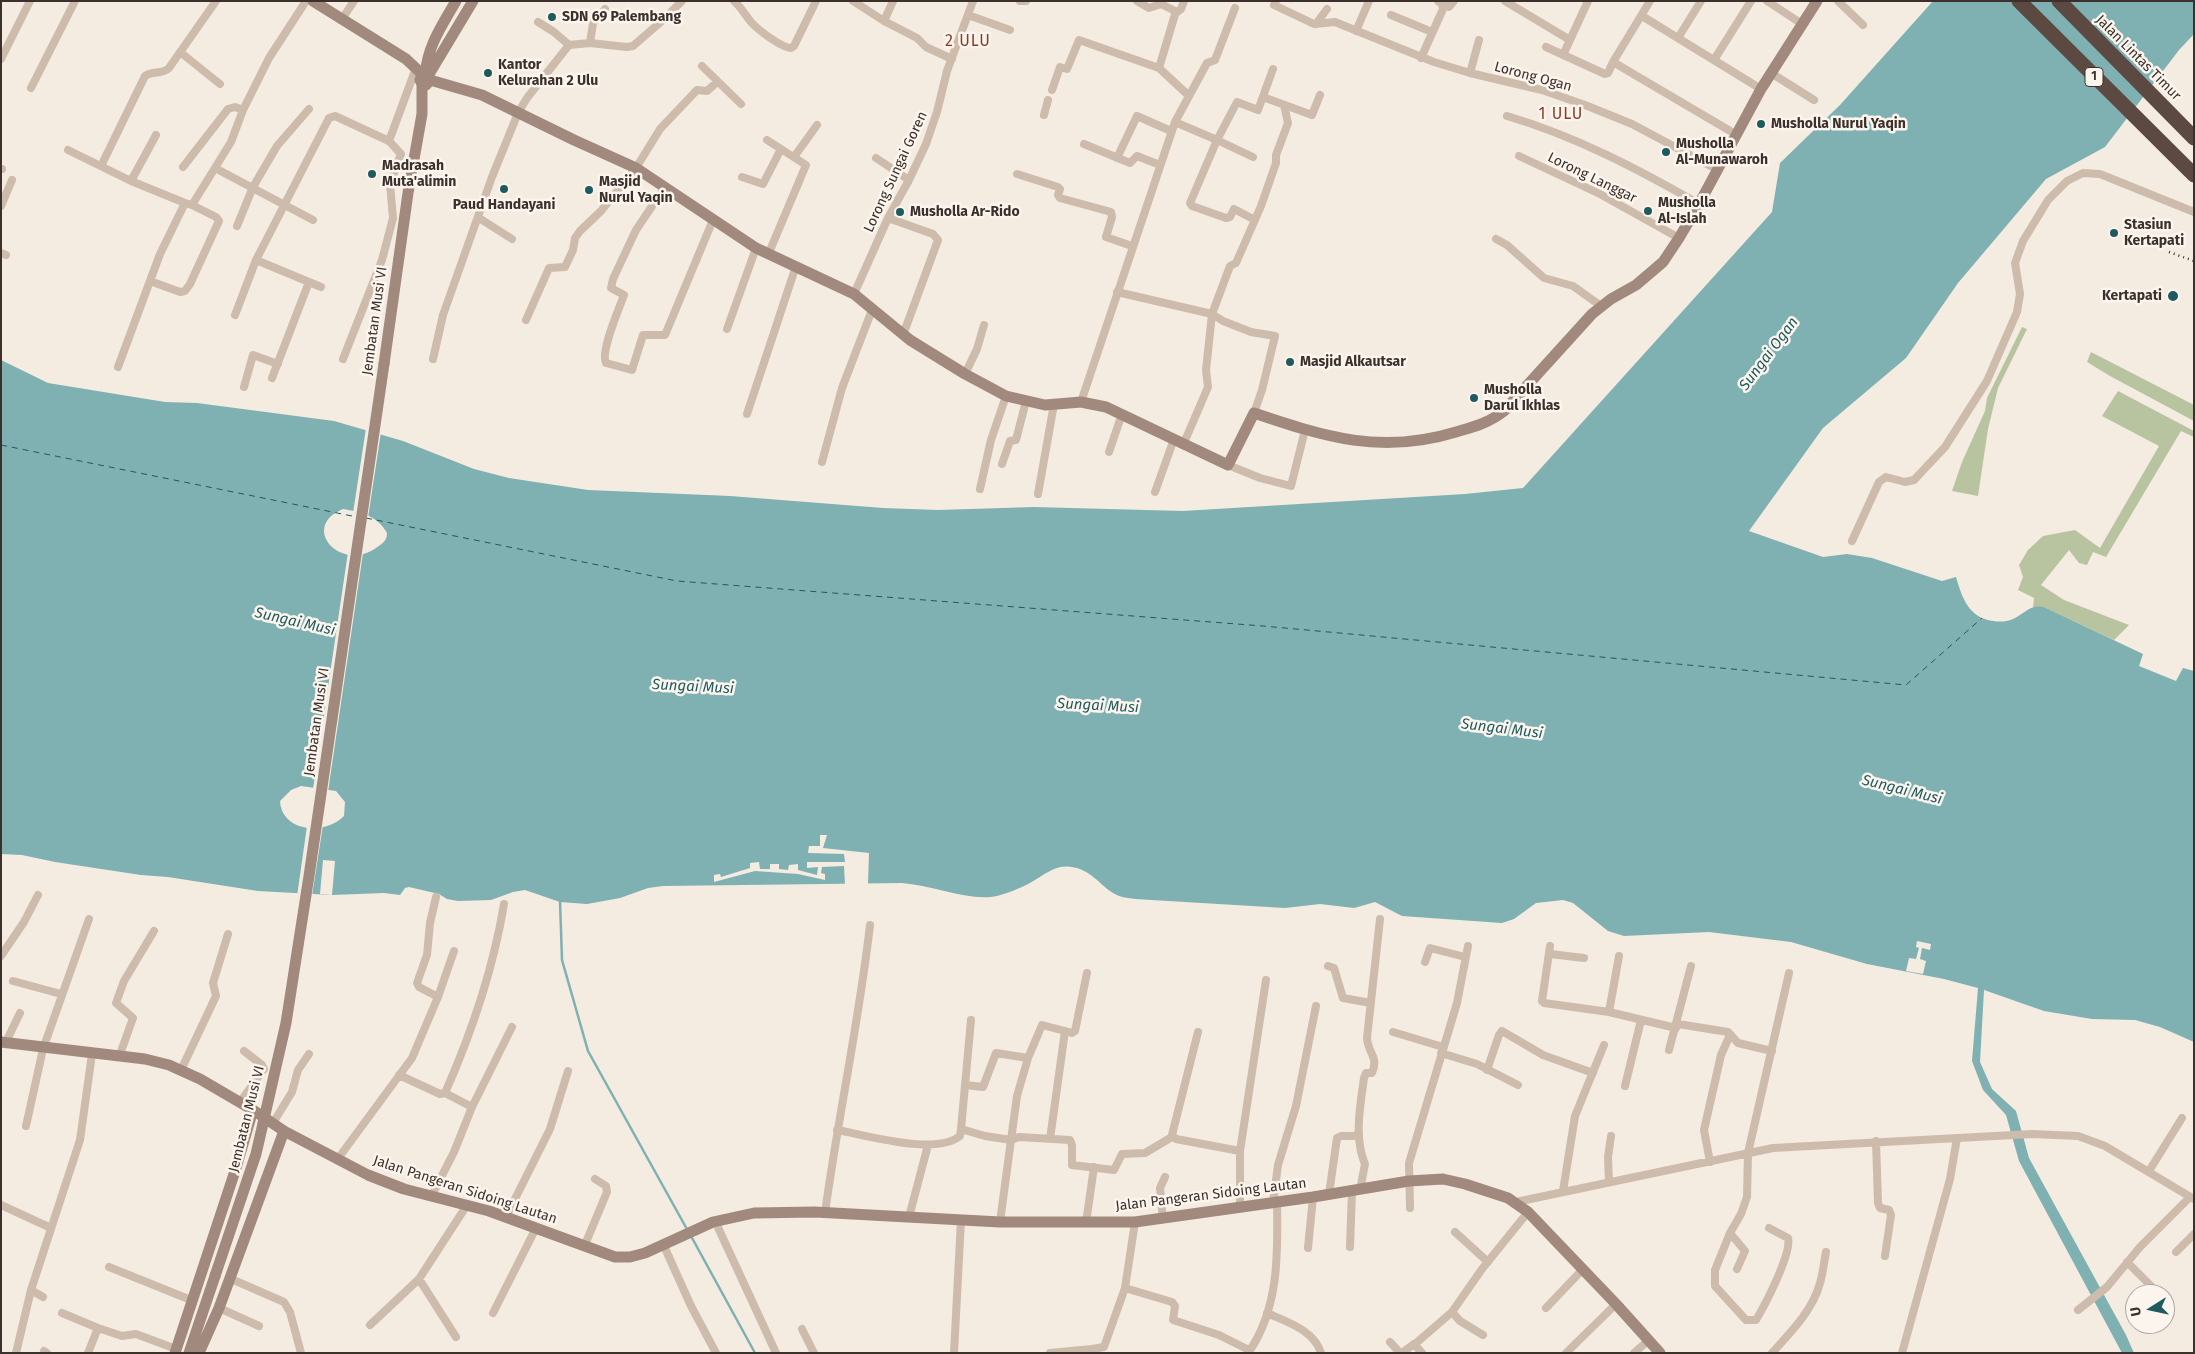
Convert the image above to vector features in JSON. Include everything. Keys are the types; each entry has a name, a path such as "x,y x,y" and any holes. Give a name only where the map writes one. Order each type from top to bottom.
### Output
{"highway":[{"name":"1","path":"2019,1 2194,175"},
{"name":"Jalan Lintas Timur","path":"2059,1 2194,138"}],"street":[{"path":"1,59 30,1"},
{"path":"31,88 75,1"},
{"path":"101,166 145,76 151,72 166,70 216,1"},
{"path":"118,367 150,281 189,204 231,142 242,110 268,58 306,1"},
{"path":"313,1 367,34 424,76 482,95 636,168 756,248 854,294 906,338 965,374 1006,396 1045,405 1082,403 1106,408 1228,465 1260,478 1291,486 1305,430"},
{"path":"342,19 354,1"},
{"name":"Jembatan Musi VI","path":"189,1353 256,1154 286,1023 407,202 422,114 427,56 434,38 456,1"},
{"path":"389,141 424,76 473,1"},
{"path":"433,359 443,315 492,177 518,113 527,98 569,46 590,43 633,46 664,20 682,1"},
{"path":"734,1 762,31 788,48 794,46 816,1"},
{"path":"853,1 884,21 918,38 926,47 952,59"},
{"path":"884,21 893,1"},
{"name":"Lorong Sungai Goren","path":"854,294 888,218 909,180 937,112 952,59 973,1"},
{"path":"1020,1 1026,1"},
{"path":"1137,1 1149,8 1161,4 1176,11 1180,11 1184,1"},
{"path":"1276,1 1274,5 1316,24 1327,9"},
{"path":"1356,31 1369,1"},
{"path":"1421,58 1432,32 1440,3 1449,8 1454,1"},
{"path":"1505,1 1570,40"},
{"path":"1563,55 1588,1"},
{"path":"1546,48 1606,74 1650,1"},
{"path":"1678,38 1701,1"},
{"path":"1714,60 1751,1"},
{"path":"1767,1 1802,24"},
{"path":"1254,413 1305,430 1360,441 1402,443 1425,441 1486,423 1510,405 1592,314 1601,306 1636,285 1656,269 1679,238 1761,89 1817,1"},
{"path":"1838,1 1863,25"},
{"path":"1082,403 1174,122 1207,63 1215,60 1235,8"},
{"path":"590,43 593,22 605,9"},
{"path":"1159,68 1176,11"},
{"path":"968,15 1010,30"},
{"path":"1391,15 1432,32"},
{"path":"1642,16 1761,89"},
{"path":"538,22 554,32 569,46"},
{"name":"Lorong Ogan","path":"1316,24 1335,22 1421,58 1470,74 1542,90 1585,105 1632,124 1718,170"},
{"path":"1052,90 1060,67 1068,68 1079,40 1159,68 1188,95"},
{"path":"1470,74 1479,40"},
{"path":"180,52 220,84"},
{"path":"1613,62 1737,135"},
{"path":"702,66 741,104"},
{"path":"1255,220 1234,209 1227,218 1191,205 1190,202 1215,139 1236,103 1257,110 1273,69"},
{"path":"1771,73 1814,100"},
{"path":"526,320 549,268 563,269 565,267 573,250 575,238 586,223 601,210 636,168 660,129 697,90 707,91 717,82"},
{"path":"1263,97 1312,115 1320,95"},
{"path":"1044,115 1048,100"},
{"path":"1155,492 1179,441 1208,387 1206,370 1212,314 1230,266 1236,263 1255,220 1276,163 1276,155 1288,123 1284,105"},
{"path":"183,167 228,109 242,110"},
{"path":"237,226 253,187 277,146 309,109"},
{"path":"235,315 256,260 284,203 330,116 335,116 389,141 401,154 390,184 394,206 393,218 382,260 343,359"},
{"path":"1117,158 1137,116 1171,131"},
{"path":"1507,116 1558,133 1620,161 1699,204"},
{"path":"1174,122 1252,157"},
{"path":"794,157 817,125"},
{"path":"131,181 156,135"},
{"path":"767,140 804,163 806,167 772,257"},
{"path":"1084,144 1131,163 1137,156 1160,165"},
{"path":"742,177 763,184 781,149"},
{"path":"68,150 131,181 189,204 219,221 185,291 180,292 150,281"},
{"name":"Lorong Langgar","path":"1519,156 1600,194 1679,238"},
{"path":"876,158 909,180"},
{"path":"215,168 314,220"},
{"path":"1852,541 1879,482 1886,477 1905,482 1918,478 1945,447 1987,381 2020,306 2015,264 2019,248 2048,200 2062,186 2075,176 2083,173 2100,174 2194,212"},
{"path":"1016,174 1058,187 1060,189 1058,195 1060,198 1111,212 1112,217 1106,236 1107,239 1132,246"},
{"path":"1,206 12,180"},
{"path":"665,187 636,230 614,279 611,288 624,295 606,349 604,360 606,363 632,370 643,335 665,334 713,220"},
{"path":"479,218 512,239"},
{"path":"888,218 933,234 938,240 906,338"},
{"path":"1496,239 1507,245 1544,278 1573,286 1601,306"},
{"path":"727,329 756,248"},
{"path":"256,260 321,287"},
{"path":"747,414 795,266"},
{"path":"272,378 309,282"},
{"path":"1117,292 1212,314 1223,321 1251,332 1275,336 1254,413 1228,465"},
{"path":"822,462 842,388 872,310"},
{"path":"965,374 977,349 984,325"},
{"path":"244,387 253,355 278,364"},
{"path":"980,489 991,440 1006,396"},
{"path":"1002,464 1010,441 1016,440 1026,401"},
{"path":"1038,494 1054,404"},
{"path":"1109,452 1122,414"},
{"path":"1,956 24,922 38,895"},
{"path":"436,897 430,923 427,956 417,983 419,987 438,997"},
{"path":"445,1093 464,1050 481,1000 497,947 504,904"},
{"path":"26,1126 43,1049 60,994 89,919"},
{"path":"1350,1247 1356,1190 1365,1164 1361,1158 1361,1142 1357,1134 1364,1078 1366,1073 1372,1073 1375,1064 1367,1038 1374,957 1380,919"},
{"path":"824,1213 857,1019 870,925"},
{"path":"119,1057 133,1018 116,1003 124,982 154,931"},
{"path":"181,1070 216,996 213,983 228,934"},
{"path":"1410,1208 1410,1159 1457,1003 1468,946"},
{"path":"1426,962 1430,948 1465,957"},
{"path":"1584,958 1550,950 1543,1002 1609,1012 1677,1026 1728,1032 1738,1043 1772,1050"},
{"path":"337,1160 412,1058 438,997 454,951"},
{"path":"1609,1012 1619,956"},
{"path":"1328,966 1334,968 1343,998 1371,1004"},
{"path":"1669,1050 1677,1026 1691,966"},
{"path":"1000,1222 1017,1096 1028,1058 1042,1025 1072,1033 1074,1031 1086,973"},
{"path":"1769,1228 1788,1238 1789,1244 1780,1274 1756,1320 1746,1320 1715,1286 1715,1270 1747,1197 1748,1153 1789,973"},
{"path":"1240,1208 1240,1151 1266,980"},
{"path":"13,981 60,994"},
{"path":"1125,1288 1172,1302 1174,1306 1172,1316 1177,1321 1220,1335 1248,1352 1267,1313 1273,1292 1277,1264 1275,1203 1278,1165 1296,1106 1316,1006"},
{"path":"3,1043 20,1012"},
{"path":"837,1130 928,1145 941,1144 960,1136 971,1020"},
{"path":"1624,1086 1630,1071 1630,1061 1641,1020"},
{"path":"432,1197 454,1152 472,1107 512,1028"},
{"path":"1050,1139 1065,1031"},
{"path":"1172,1137 1172,1130 1198,1032"},
{"path":"1392,1032 1442,1050 1518,1085"},
{"path":"1487,1070 1500,1033 1590,1078"},
{"path":"1710,1162 1704,1130 1720,1054 1730,1035"},
{"name":"Jalan Pangeran Sidoing Lautan","path":"3,1043 157,1062 181,1070 240,1102 284,1131 337,1160 384,1182 506,1217 606,1255 622,1257 638,1255 669,1244 714,1222 754,1213 824,1213 1000,1222 1135,1222 1275,1203 1410,1181 1443,1179 1465,1184 1516,1202 1584,1269 1660,1353"},
{"path":"1563,1191 1575,1116 1604,1045"},
{"path":"240,1102 264,1069 262,1064 244,1052"},
{"path":"965,1085 983,1087 996,1052 1028,1058"},
{"path":"16,1353 31,1290 80,1140 92,1054"},
{"path":"273,1123 292,1092 298,1070 309,1054"},
{"path":"506,1217 550,1129 568,1071"},
{"path":"399,1075 440,1094 445,1093 472,1107"},
{"path":"62,1313 122,1336 136,1334 175,1351 236,1168 253,1110"},
{"path":"2150,1171 2182,1118"},
{"path":"961,1129 985,1136 1011,1140 1019,1137 1071,1142 1072,1165 1115,1170 1122,1154 1144,1153 1172,1137 1240,1151"},
{"path":"199,1353 219,1308 284,1131"},
{"path":"1329,1194 1337,1138 1341,1136 1355,1136 1357,1134"},
{"path":"1516,1202 1563,1191 1657,1174 1773,1148 2032,1134 2078,1136 2105,1146 2150,1171 2192,1198 2127,1262 2107,1287 2078,1310"},
{"path":"1609,1182 1608,1157 1611,1136"},
{"path":"1902,1353 1950,1180 1957,1138"},
{"path":"1876,1141 1878,1203 1880,1208 1889,1210 1891,1215 1886,1256"},
{"path":"910,1217 928,1145"},
{"path":"1086,1223 1094,1167"},
{"path":"1165,1177 1160,1188 1168,1218"},
{"path":"584,1247 607,1192 606,1186 595,1179"},
{"path":"1308,1248 1314,1197"},
{"path":"1,1205 51,1228"},
{"path":"370,1325 419,1279 466,1205"},
{"path":"1390,1342 1401,1353 1415,1344 1452,1312 1463,1294 1528,1212"},
{"path":"954,1353 961,1220"},
{"path":"714,1222 776,1353"},
{"path":"1050,1353 1091,1351 1105,1346 1125,1288 1135,1222"},
{"path":"493,1313 536,1228"},
{"path":"1455,1232 1488,1262"},
{"path":"1730,1233 1745,1250 1737,1269"},
{"path":"2176,1252 2194,1234"},
{"path":"669,1244 691,1306 716,1353"},
{"path":"1772,1353 1793,1329 1812,1301 1820,1284 1826,1252"},
{"path":"2127,1262 2149,1284"},
{"path":"109,1267 191,1300"},
{"path":"1546,1308 1584,1269"},
{"path":"229,1278 284,1302 290,1312 301,1353"},
{"path":"419,1279 456,1337"},
{"path":"31,1290 43,1297"},
{"path":"1566,1353 1616,1304"},
{"path":"219,1308 259,1326"},
{"path":"1452,1312 1460,1321 1483,1335"},
{"path":"1267,1313 1301,1328 1318,1343 1322,1353"},
{"path":"88,1353 98,1328"},
{"path":"802,1329 814,1353"},
{"path":"1634,1353 1649,1340"},
{"path":"1415,1344 1422,1353"}],"green space":[{"path":"2022,327 2027,329 1998,388 1988,429 1978,496 1952,491 1962,462 1985,411 1987,398"},
{"path":"2091,352 2194,405 2194,421 2087,362"},
{"path":"2118,391 2194,431 2194,437 2181,431 2106,557 2093,552 2087,565 2079,563 2069,550 2041,585 2064,600 2129,625 2114,640 2044,607 2033,607 2034,598 2018,590 2023,577 2019,565 2028,550 2043,536 2075,530 2100,548 2159,446 2102,416"}],"water":[{"path":"1933,1 2194,1 2194,34 2179,50 2105,147 2046,179 1958,283 1906,358 1823,428 1749,531 1823,557 1847,554 1872,558 1942,581 1956,577 1968,606 1978,616 1985,619 1998,622 2008,621 2031,608 2044,607 2143,654 2139,666 2176,681 2183,668 2194,671 2194,1042 2160,1027 2135,1020 2092,1019 2044,1011 1984,990 1980,1062 1992,1089 2016,1111 2029,1158 2134,1353 2122,1353 2019,1161 2006,1115 1983,1090 1972,1061 1978,988 1944,979 1867,964 1791,942 1709,932 1624,936 1608,931 1573,903 1563,900 1536,903 1514,919 1502,923 1402,916 1375,902 1354,908 1320,904 1285,908 1135,899 1115,894 1094,877 1078,868 1071,867 1053,870 1013,891 990,897 969,896 902,883 663,886 648,888 620,898 587,904 560,902 525,890 491,900 458,901 447,899 439,894 409,887 405,888 400,895 384,893 332,895 258,891 55,862 22,855 1,854 1,360 48,383 165,402 197,403 334,421 403,441 474,469 509,478 588,490 730,496 883,508 938,510 1034,507 1183,511 1465,494 1523,488 1772,212 1780,163 1840,105","holes":["343,509 362,513 379,522 383,527 387,533 384,542 363,554 350,555 330,545 325,536 325,526 330,517","301,786 336,791 345,802 344,816 327,826 306,828 296,825 288,820 283,812 280,801 291,790"]}],"pier":[{"path":"366,428 381,432 368,518 353,513"},
{"path":"348,552 363,553 328,792 313,789"},
{"path":"323,825 312,896 297,896 307,826"},
{"path":"820,835 827,835 823,848 869,853 868,884 845,885 844,866 822,867 821,873 825,874 825,880 798,874 755,871 714,882 714,875 720,874 721,877 750,868 750,863 759,862 760,869 770,869 770,864 779,864 779,869 788,870 789,865 798,864 798,870 817,875 818,867 807,868 807,862 845,862 844,854 808,853 809,846 820,846"},
{"path":"323,860 335,861 332,895 320,894"},
{"path":"1917,941 1931,944 1930,950 1922,948 1920,959 1926,961 1923,974 1906,971 1909,958 1916,959 1919,948 1916,947"}],"waterway":[{"path":"560,901 562,960 588,1051 688,1231"},
{"path":"691,1236 755,1353"}],"ferry route":[{"path":"1,445 357,517"},
{"path":"366,518 677,581 1263,626 1906,685 1982,618"}],"railway":[{"path":"2169,252 2194,261"}],"place":[{"name":"SDN 69 Palembang","path":"552,17"},
{"name":"Kantor Kelurahan 2 Ulu","path":"488,73"},
{"name":"Musholla Nurul Yaqin","path":"1761,124"},
{"name":"Musholla Al-Munawaroh","path":"1666,152"},
{"name":"Madrasah Muta'alimin","path":"372,174"},
{"name":"Paud Handayani","path":"504,189"},
{"name":"Masjid Nurul Yaqin","path":"589,190"},
{"name":"Musholla Al-Islah","path":"1648,211"},
{"name":"Musholla Ar-Rido","path":"900,212"},
{"name":"Stasiun Kertapati","path":"2114,233"},
{"name":"Kertapati","path":"2173,296"},
{"name":"Masjid Alkautsar","path":"1290,362"},
{"name":"Musholla Darul Ikhlas","path":"1474,398"}],"district":[{"name":"2 ULU","path":"968,42"},
{"name":"1 ULU","path":"1561,115"}],"water label":[{"name":"Sungai Ogan","path":"1769,354"},
{"name":"Sungai Musi","path":"295,622"},
{"name":"Sungai Musi","path":"693,687"},
{"name":"Sungai Musi","path":"1098,706"},
{"name":"Sungai Musi","path":"1502,729"},
{"name":"Sungai Musi","path":"1902,790"}]}
